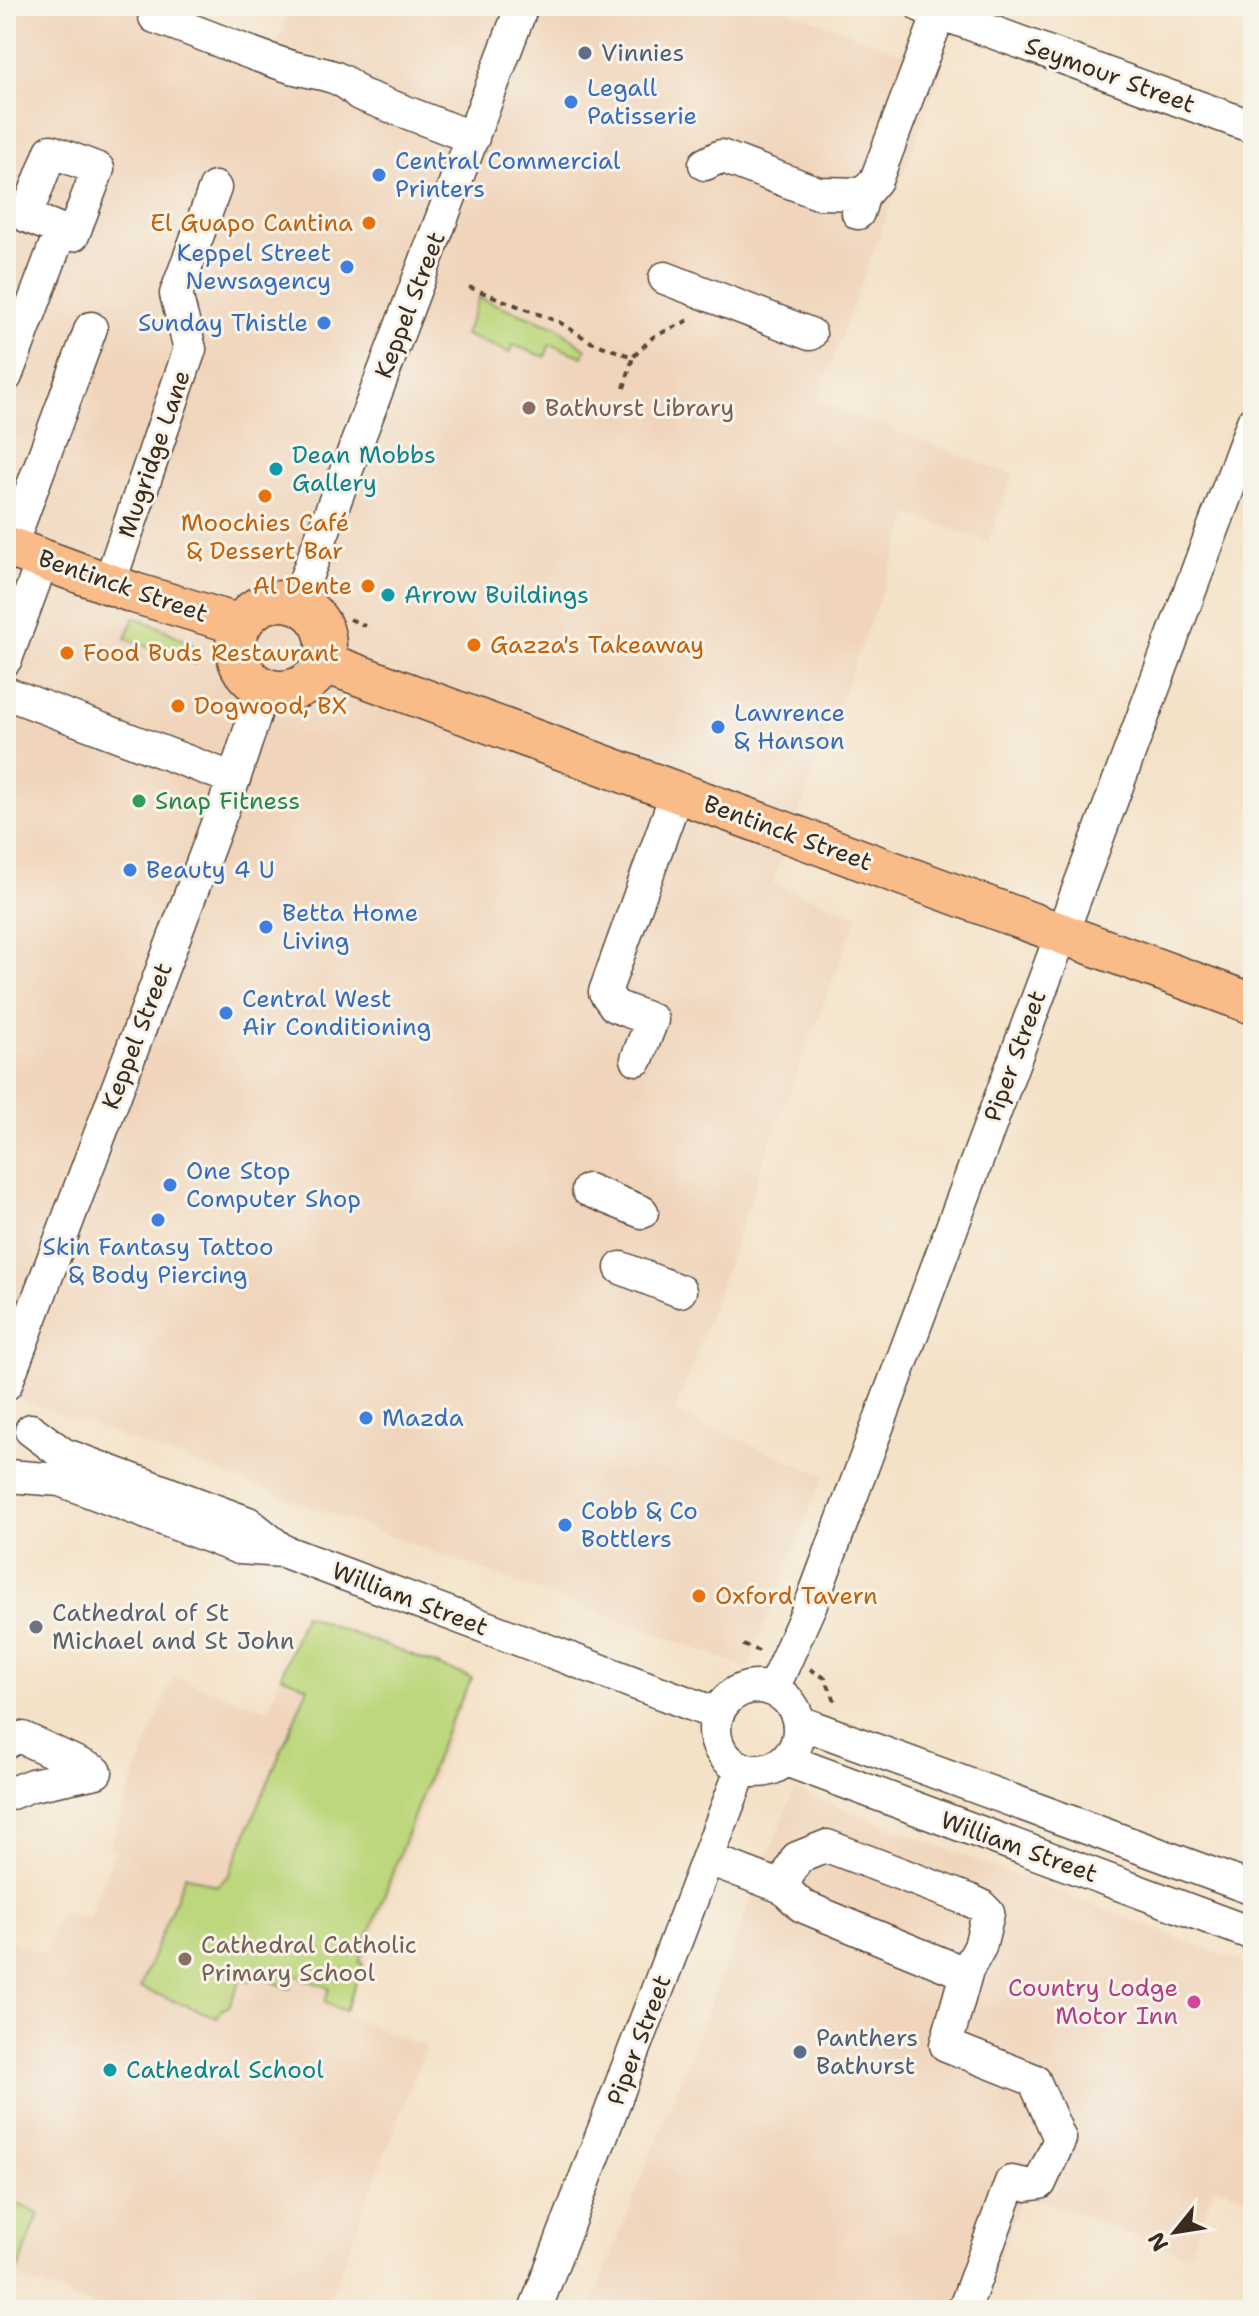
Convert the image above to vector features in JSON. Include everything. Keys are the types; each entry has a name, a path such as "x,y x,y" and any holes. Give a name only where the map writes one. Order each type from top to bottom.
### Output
{"main road":[{"name":"Bentinck Street","path":"20,551 109,584 241,625"},
{"path":"271,602 296,604 309,610 319,621 326,648 316,675 292,690 278,691 251,679 242,668 237,654 241,625 249,615 271,602"},
{"name":"Bentinck Street","path":"323,662 1253,1004"}],"street":[{"name":"Keppel Street","path":"296,604 522,6"},
{"path":"705,164 721,156 818,193 861,204 876,180 934,8"},
{"name":"Seymour Street","path":"934,8 1253,127"},
{"path":"155,17 289,67 315,70 347,82 359,94 473,138"},
{"name":"Mugridge Lane","path":"109,584 190,349 176,294 215,188"},
{"path":"6,376 61,230"},
{"path":"665,278 810,334"},
{"path":"6,659 20,551 91,328"},
{"name":"Piper Street","path":"773,1689 813,1599 1253,422"},
{"name":"Keppel Street","path":"6,1384 234,779 264,687"},
{"path":"6,693 234,779"},
{"path":"642,1045 602,1007 594,988 670,789"},
{"path":"588,1190 642,1212"},
{"path":"621,1268 680,1291"},
{"name":"William Street","path":"6,1397 21,1409 31,1430 63,1454 248,1523 283,1551"},
{"path":"9,1485 28,1454 31,1430"},
{"name":"William Street","path":"9,1485 60,1480 239,1548 283,1551 717,1714"},
{"path":"746,1687 773,1689 794,1708 799,1722 797,1742 786,1760 765,1770 742,1768 732,1763 718,1746 714,1725 717,1714 723,1702 746,1687"},
{"name":"William Street","path":"799,1722 1240,1885"},
{"path":"6,1743 14,1738 23,1738 96,1772 32,1785 6,1795"},
{"name":"William Street","path":"786,1760 1253,1934"},
{"name":"Piper Street","path":"535,2310 742,1768"},
{"path":"782,1887 797,1858 827,1846 980,1905 988,1913 986,1929 973,1963 967,1970 946,2045 1034,2080 1060,2139 1040,2183 1026,2185 1011,2182 964,2310"},
{"path":"709,1859 782,1887 802,1906 950,1967 967,1970"},
{"path":"1214,1919 1240,1885"}],"path":[{"path":"469,287 559,322 591,342 633,357"},
{"path":"624,388 633,357 653,337 694,318"},
{"path":"350,619 365,626"},
{"path":"6,1514 9,1485"},
{"path":"743,1645 761,1651"},
{"path":"809,1668 825,1678 836,1703"}],"shaded area":[{"path":"6,6 168,6 277,43 292,6 778,6 943,68 817,401 1013,475 988,542 911,514 772,883 858,915 777,1124 675,1413 824,1475 748,1668 6,1394"},
{"name":"Cathedral Catholic Primary School","path":"304,1615 472,1678 344,2015 426,2047 325,2310 105,2310 6,2274 6,1939 43,1954 61,1910 88,1919 115,1851 108,1848 173,1676 268,1710"},
{"path":"794,1790 1253,1967 1253,2200 1215,2186 1188,2256 1023,2193 978,2310 590,2310"}],"green space":[{"path":"479,298 557,327 586,349 583,357 550,344 545,357 513,345 510,353 465,335"},
{"path":"134,617 201,649 195,664 126,639"},
{"path":"304,1615 472,1678 446,1730 359,1962 363,1964 345,2011 325,2003 329,1988 295,1975 290,1989 254,1974 250,1982 241,1979 229,2006 221,2010 218,2018 140,1988 185,1875 216,1886 229,1875 308,1687 281,1676"},
{"path":"6,2188 11,2190 7,2200 39,2213 18,2270 6,2265"}],"place":[{"name":"Vinnies","path":"585,53"},
{"name":"Legall Patisserie","path":"571,102"},
{"name":"Central Commercial Printers","path":"379,175"},
{"name":"El Guapo Cantina","path":"369,223"},
{"name":"Keppel Street Newsagency","path":"347,267"},
{"name":"Sunday Thistle","path":"324,323"},
{"name":"Bathurst Library","path":"529,408"},
{"name":"Dean Mobbs Gallery","path":"276,469"},
{"name":"Moochies Café & Dessert Bar","path":"265,496"},
{"name":"Al Dente","path":"368,586"},
{"name":"Arrow Buildings","path":"388,595"},
{"name":"Gazza's Takeaway","path":"474,645"},
{"name":"Food Buds Restaurant","path":"67,653"},
{"name":"Dogwood, BX","path":"178,706"},
{"name":"Lawrence & Hanson","path":"718,727"},
{"name":"Snap Fitness","path":"139,801"},
{"name":"Beauty 4 U","path":"130,870"},
{"name":"Betta Home Living","path":"266,927"},
{"name":"Central West Air Conditioning","path":"226,1013"},
{"name":"One Stop Computer Shop","path":"170,1185"},
{"name":"Skin Fantasy Tattoo & Body Piercing","path":"158,1220"},
{"name":"Mazda","path":"366,1418"},
{"name":"Cobb & Co Bottlers","path":"565,1525"},
{"name":"Oxford Tavern","path":"699,1596"},
{"name":"Cathedral of St Michael and St John","path":"36,1627"},
{"name":"Cathedral Catholic Primary School","path":"185,1959"},
{"name":"Country Lodge Motor Inn","path":"1194,2002"},
{"name":"Panthers Bathurst","path":"800,2052"},
{"name":"Cathedral School","path":"110,2070"}]}
